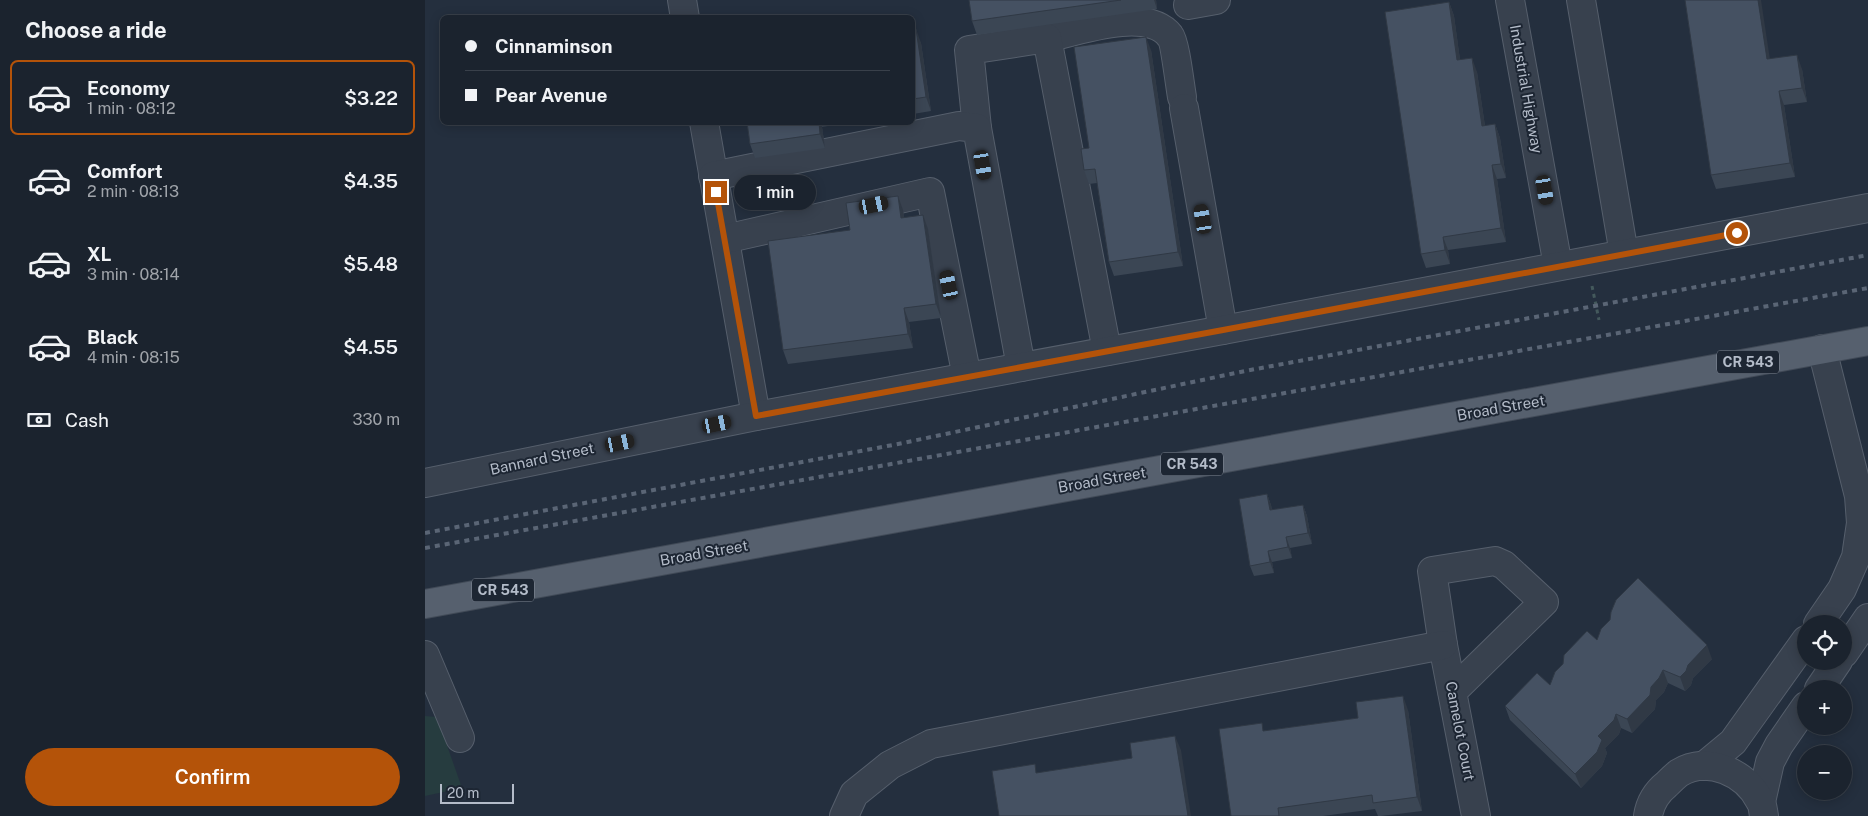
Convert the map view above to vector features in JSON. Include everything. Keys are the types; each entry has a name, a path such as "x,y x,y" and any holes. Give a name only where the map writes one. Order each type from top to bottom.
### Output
{"main road":[{"name":"Broad Street","path":"425,604 1868,341"}],"street":[{"path":"682,0 684,15"},
{"path":"1188,6 1216,0"},
{"name":"Industrial Highway","path":"1511,0 1559,266"},
{"path":"1581,0 1624,254"},
{"path":"1021,367 977,128 969,50 1047,38 1101,24 1140,21 1161,28 1171,37 1223,330"},
{"path":"1047,38 1107,352"},
{"path":"704,125 756,416"},
{"path":"713,176 959,126 977,128"},
{"path":"725,239 930,192 967,377"},
{"name":"Bannard Street","path":"425,483 756,416 1107,352 1868,208"},
{"path":"1822,349 1859,496 1864,531 1856,557 1842,589 1824,615"},
{"name":"Camelot Court","path":"1453,692 1544,602 1504,565 1495,561 1432,571 1443,646 1477,816"},
{"path":"1852,642 1868,618"},
{"path":"844,816 855,794 890,765 931,744 1443,646"},
{"path":"1704,766 1733,742 1797,653"},
{"path":"425,655 460,738"},
{"path":"1763,809 1770,762 1797,719"},
{"path":"1644,813 1658,791 1679,773 1704,766 1733,772 1749,784 1763,809"}],"path":[{"path":"1587,261 1599,320"}],"green space":[{"path":"425,716 437,717 462,788 425,796"}],"building":[{"path":"969,0 1121,0 972,21"},
{"path":"1685,0 1758,0 1767,59 1797,55 1802,88 1779,91 1790,163 1711,175"},
{"path":"1449,2 1457,60 1472,58 1482,126 1495,124 1501,164 1492,165 1501,228 1443,237 1445,250 1421,254 1385,12"},
{"path":"915,29 916,29 926,97 915,99"},
{"path":"1146,37 1178,252 1109,262 1095,169 1084,170 1081,149 1089,148 1074,47"},
{"path":"747,125 819,125 820,134 750,144"},
{"path":"898,196 901,218 923,215 936,304 904,308 908,334 783,350 768,241 850,230 846,203"},
{"path":"1267,494 1270,510 1303,505 1308,533 1286,537 1288,547 1268,551 1270,562 1250,566 1239,499"},
{"path":"1638,578 1707,645 1688,665 1686,671 1680,677 1663,670 1651,687 1650,695 1627,719 1616,714 1614,720 1598,736 1602,740 1597,752 1575,774 1505,706 1537,673 1550,685 1555,672 1563,664 1564,655 1587,631 1597,640 1601,629 1610,620 1616,600"},
{"path":"1403,696 1417,797 1373,803 1372,795 1278,808 1279,816 1231,816 1219,729 1262,723 1263,731 1358,718 1356,702"},
{"path":"1175,736 1188,816 999,816 992,771 1035,764 1036,773 1132,758 1130,743"}],"railway":[{"path":"425,533 898,444 1245,371 1868,255"},
{"path":"425,548 1868,288"}],"route":[{"path":"716,192 756,416 1737,233"}]}
